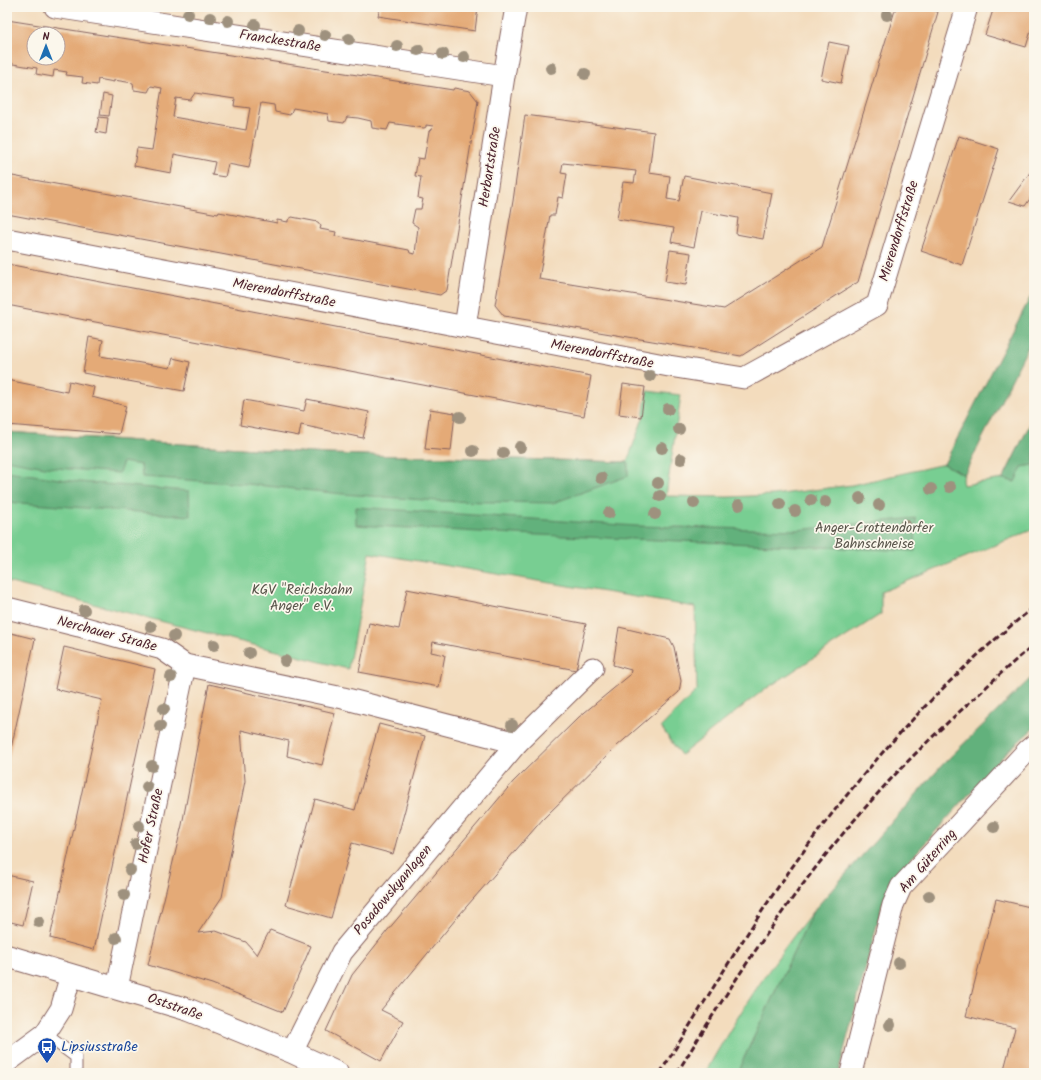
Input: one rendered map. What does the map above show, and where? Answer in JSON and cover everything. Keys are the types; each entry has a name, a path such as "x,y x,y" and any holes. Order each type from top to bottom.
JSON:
{"street":[{"name":"Franckestraße","path":"56,7 504,76"},
{"name":"Herbartstraße","path":"465,327 516,7"},
{"name":"Mierendorffstraße","path":"7,239 281,293 669,366 744,378 878,305 967,7"},
{"name":"Nerchauer Straße","path":"7,608 80,626 162,649 185,665 333,696 517,743"},
{"name":"Hofer Straße","path":"117,988 185,665"},
{"name":"Posadowskyanlagen","path":"292,1052 342,952 517,743 593,668"},
{"name":"Am Güterring","path":"851,1073 893,905 901,887 1034,745"},
{"name":"Oststraße","path":"7,956 189,1010 292,1052 337,1073"},
{"path":"7,1062 45,1034 61,1009 71,974"}],"lane":[{"path":"45,1034 76,1057 76,1073"}],"green space":[{"path":"1034,290 1034,335 964,475 944,464"},
{"path":"647,391 681,395 666,496 728,497 773,495 852,485 944,464 964,475 962,480 963,485 1003,479 1034,416 1034,529 881,592 881,614 761,692 681,755 661,727 697,690 695,607 370,553 348,669 7,582 7,432 327,454 627,462 643,418"},
{"path":"1034,416 1034,465 1022,467 1015,482 1003,479"},
{"path":"7,432 327,454 628,462 628,476 553,503 438,501 343,494 247,484 142,477 141,465 123,462 119,473 45,467 7,460"},
{"path":"7,471 79,482 189,491 190,516 7,502"},
{"name":"Anger-Crottendorfer Bahnschneise","path":"356,507 636,526 797,530 916,518 915,551 516,534 356,525"},
{"path":"1034,675 1034,728 1007,752 900,871 883,902 838,1073 737,1073 813,911 944,763"},
{"path":"813,911 737,1073 705,1073 729,1031 756,990"}],"building":[{"path":"380,7 478,7 475,31 378,16"},
{"path":"896,7 923,7 938,12 858,282 741,356 504,316 495,305 513,201 525,115 654,132 649,173 670,176 667,199 679,201 684,176 772,193 763,239 736,234 738,218 701,211 694,247 671,242 674,228 617,219 623,182 634,183 636,171 563,163 561,173 567,174 563,198 558,197 555,215 550,215 539,279 724,309 822,247"},
{"path":"994,7 1034,7 1034,24 1026,47 985,35"},
{"path":"7,20 45,26 26,26 26,66 66,66 66,29 453,90 454,88 470,91 478,101 447,290 440,295 7,214 7,175 218,214 219,212 277,223 277,220 288,222 288,220 292,217 318,222 321,226 320,229 336,232 335,236 409,250 410,253 415,254 418,227 412,223 415,209 421,209 423,199 418,198 421,177 415,176 418,158 424,159 429,131 433,126 426,125 424,128 390,123 387,130 372,128 371,121 358,118 347,117 344,123 329,121 328,114 293,108 290,115 275,112 274,105 261,103 249,168 228,164 225,177 212,175 215,162 174,154 171,173 134,166 137,148 152,150 162,88 151,86 148,92 134,90 133,83 98,79 97,85 82,83 83,77 66,75 67,72 54,70 53,77 36,74 37,68 7,63","holes":["195,93 235,99 234,106 250,108 246,130 173,117 176,98 190,100"]},
{"path":"829,42 849,46 841,83 821,79"},
{"path":"103,94 112,96 109,116 100,115"},
{"path":"99,117 108,118 106,134 96,132"},
{"path":"959,136 999,149 962,265 921,251"},
{"path":"1034,167 1034,193 1025,206 1009,201"},
{"path":"670,250 691,253 686,285 665,282"},
{"path":"7,264 591,376 584,416 7,305"},
{"path":"89,337 103,340 100,356 170,368 173,358 190,362 184,391 83,373"},
{"path":"7,380 67,392 69,381 94,387 92,397 126,406 119,434 7,425"},
{"path":"623,384 645,387 641,417 619,414"},
{"path":"307,399 369,412 363,438 301,425 299,436 240,425 244,400 304,411"},
{"path":"430,409 455,413 451,451 425,449"},
{"path":"407,589 586,624 576,670 433,642 431,652 445,655 439,687 359,672 369,623 399,629"},
{"path":"619,627 670,639 674,647 681,681 679,692 617,746 543,819 460,914 381,1010 403,1021 381,1061 326,1031 352,975 387,931 513,782 579,717 630,675 631,670 613,665"},
{"path":"7,632 35,639 8,762 7,762"},
{"path":"64,647 155,669 94,950 50,938 102,700 55,689"},
{"path":"209,684 335,713 322,765 287,756 289,741 241,730 245,781 222,897 198,933 216,931 246,942 257,955 270,930 311,946 283,1012 212,984 148,965 182,825"},
{"path":"379,724 425,736 393,854 352,843 331,918 286,905 315,799 355,810"},
{"path":"7,875 33,881 23,925 7,921"},
{"path":"996,899 1034,908 1034,1073 1003,1073 1015,1028 966,1016"}],"railway":[{"path":"660,1073 765,906 828,819 882,753 910,722 970,662 1034,607"},
{"path":"677,1073 742,970 788,904 838,840 901,768 927,742 1008,667 1034,646"}],"place":[{"name":"Lipsiusstraße","path":"47,1064"}],"park label":[{"name":"KGV \"Reichsbahn Anger\" e.V.","path":"302,598"}]}
